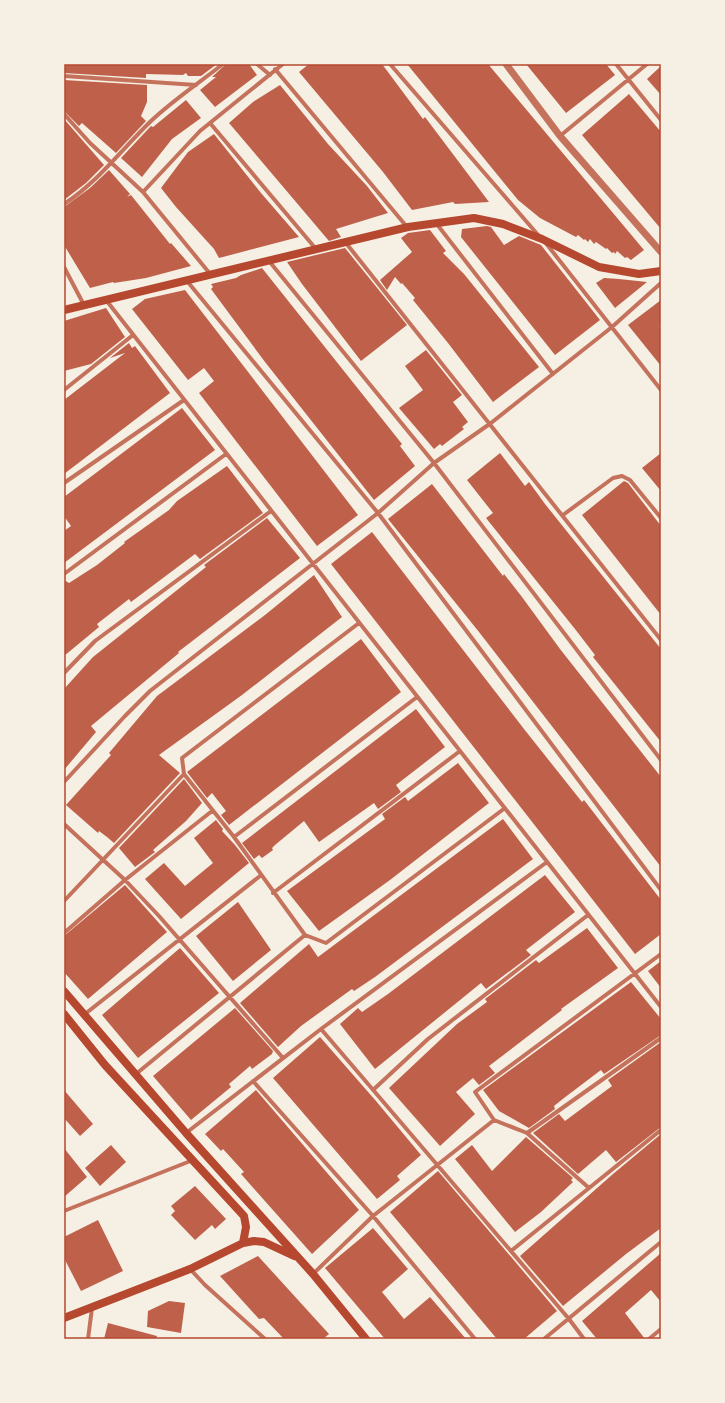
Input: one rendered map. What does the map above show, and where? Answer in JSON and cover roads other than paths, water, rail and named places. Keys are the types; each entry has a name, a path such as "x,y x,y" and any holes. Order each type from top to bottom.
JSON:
{"main road":[{"path":"64,310 408,227 474,218 503,224 542,239 599,268 639,274 661,271"},
{"path":"64,991 186,1133 313,1274 366,1339"},
{"path":"64,1014 105,1065 244,1216 246,1227 243,1243"},
{"path":"64,1318 190,1269 243,1243 254,1241 264,1242 299,1258"}],"street":[{"path":"64,204 112,164 151,121 224,64"},
{"path":"257,64 270,75"},
{"path":"143,192 200,131 282,64"},
{"path":"390,64 542,239 661,390"},
{"path":"506,64 560,136 661,252"},
{"path":"616,64 661,120"},
{"path":"560,136 647,64"},
{"path":"275,69 408,227"},
{"path":"64,76 196,85"},
{"path":"64,114 90,143 143,192 212,275"},
{"path":"210,123 316,250"},
{"path":"436,223 553,374"},
{"path":"346,242 491,423 661,640"},
{"path":"269,261 434,463 661,760"},
{"path":"64,267 84,305"},
{"path":"187,281 378,513 661,890"},
{"path":"64,782 150,691 314,565 378,513 434,463 491,423 553,374 612,327 661,283"},
{"path":"106,300 661,1007"},
{"path":"64,390 133,335"},
{"path":"64,483 184,400"},
{"path":"64,574 226,454"},
{"path":"563,515 614,478 622,476 630,480 661,518"},
{"path":"64,673 95,641 271,511"},
{"path":"359,623 182,758 184,774 234,837 260,876 305,935 326,943 505,808"},
{"path":"234,837 417,697"},
{"path":"273,893 460,751"},
{"path":"64,901 184,774"},
{"path":"64,933 125,880 212,810"},
{"path":"64,824 104,859 125,880 180,940 283,1058"},
{"path":"186,1133 321,1029 547,862"},
{"path":"85,1014 260,876"},
{"path":"373,1090 428,1039 588,915"},
{"path":"136,1074 305,935"},
{"path":"589,1188 526,1133 494,1120 475,1092 661,954"},
{"path":"321,1029 569,1318 584,1339"},
{"path":"526,1133 661,1038"},
{"path":"253,1081 373,1216 475,1339"},
{"path":"313,1274 373,1216 494,1120"},
{"path":"511,1251 661,1130"},
{"path":"64,1212 193,1160"},
{"path":"544,1339 661,1242"},
{"path":"190,1269 205,1285 265,1339"},
{"path":"88,1339 92,1308"},
{"path":"649,1339 661,1329"}]}
